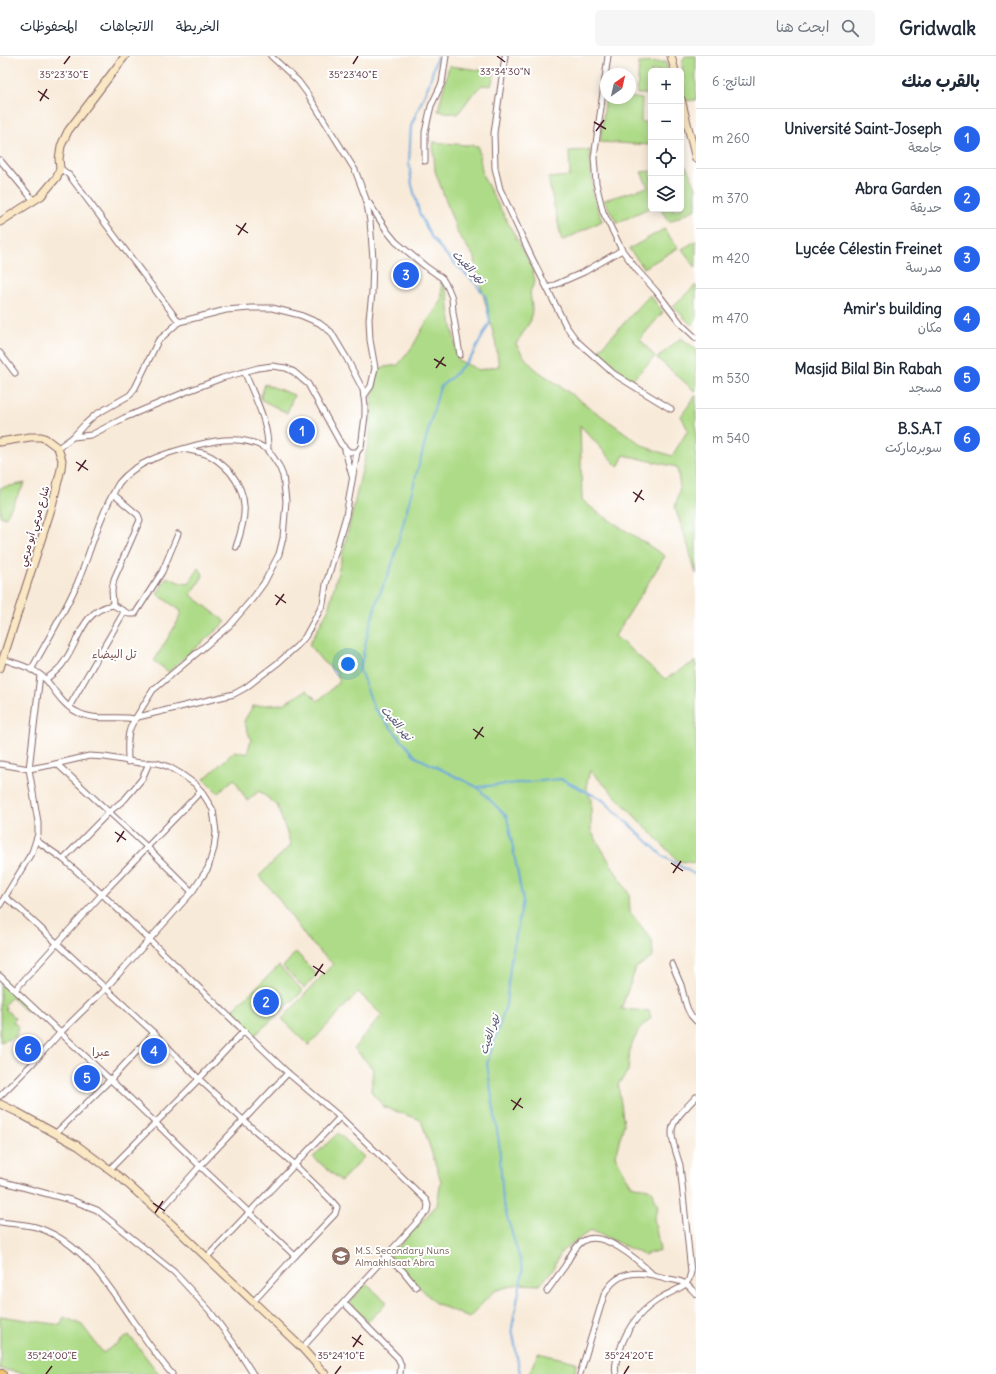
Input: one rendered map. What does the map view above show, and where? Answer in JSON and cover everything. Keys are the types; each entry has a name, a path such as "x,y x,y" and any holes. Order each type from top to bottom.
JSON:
{"main road":[{"path":"0,222 34,201 48,188 56,177 60,168 59,159 61,146 68,131 125,56"},
{"path":"671,56 674,68"},
{"path":"682,104 696,159"},
{"path":"0,442 30,437 41,437 58,448"},
{"name":"شارع مرعي أبو مرعي","path":"0,668 52,506 60,476 62,460 58,448"},
{"path":"0,1104 56,1133 78,1146 110,1169 207,1257 302,1348 325,1374"}],"street":[{"path":"271,56 298,81 307,93 352,165 366,199 387,231 396,242 442,278 452,298 460,355"},
{"path":"425,161 425,132 431,106 442,83 446,56"},
{"path":"505,56 494,134 495,168 500,189 530,254 566,326 577,341 614,374 671,409"},
{"path":"608,56 594,158 596,184 604,212 622,250 643,279 656,291 682,324 696,338"},
{"path":"0,160 34,201"},
{"path":"60,168 69,175 180,322"},
{"path":"364,396 371,386 375,368 370,340 369,319 372,293 373,258 370,221 366,199"},
{"path":"548,288 584,272 622,250"},
{"path":"3,659 40,675 46,679 59,697 69,707 76,712 96,718 125,717 135,719 144,715 210,701 234,694 245,688 279,662 301,642 323,604 326,584 346,516 357,452 361,447 366,405 361,383 331,332 319,323 310,318 272,308 226,310 180,322 158,341 138,383 130,395 96,415 73,437 58,448"},
{"path":"0,353 16,373"},
{"path":"73,437 91,435 105,427 183,393 222,378 258,368 272,366 286,368 303,379 312,389 345,450 353,479"},
{"path":"244,372 263,418 267,436 267,449"},
{"path":"31,670 77,584 108,503 119,483 132,471 149,461 184,448 208,442 230,439 246,440 267,449 279,466 286,501 286,518 279,554 264,583 229,626 153,690 130,727 128,736 128,762"},
{"path":"184,448 209,455 225,467 236,480 242,492 245,506 243,526 236,547"},
{"path":"345,450 349,452 357,452"},
{"path":"113,494 138,515 140,520 114,579 112,590 113,605"},
{"path":"113,605 124,612 135,614 162,572 178,534"},
{"path":"46,679 59,669 65,662 84,625 91,616 99,610 113,605"},
{"path":"69,707 124,612"},
{"path":"0,905 37,841 38,822 29,769 40,675"},
{"path":"0,764 3,763 29,769 89,756 105,757 128,762 157,763 170,767 195,784 201,791 213,810 216,832 214,848 208,868 192,892 105,989 60,1033 0,1096"},
{"path":"63,859 109,812 125,798 142,779 149,763"},
{"path":"57,764 147,847 192,892"},
{"path":"15,990 102,894 201,791"},
{"path":"37,841 63,859 102,894 288,1073 340,1117 422,1196 428,1205 427,1211 302,1348"},
{"path":"5,898 154,1033 199,1079 244,1121 294,1164 332,1200 337,1207 335,1214 253,1302"},
{"path":"672,964 681,986 686,1007 696,1020"},
{"path":"0,976 295,1256"},
{"path":"110,1169 244,1031"},
{"path":"56,1133 110,1080 154,1033"},
{"path":"159,1212 200,1166 288,1073"},
{"path":"616,1374 615,1370 617,1358 621,1346 628,1330 638,1316 648,1306 686,1284 690,1279 691,1272 680,1165 674,1148 671,1131 678,1116 696,1097"},
{"path":"207,1257 340,1117"},
{"path":"0,1181 74,1201 97,1210 174,1272 209,1310 234,1344 253,1374"},
{"path":"0,1222 39,1228 62,1240 78,1252 94,1267 113,1291 157,1356 172,1374"},
{"path":"547,1291 577,1246 588,1239 593,1238 616,1245 625,1250 653,1274"},
{"path":"386,1256 403,1271 416,1287"},
{"path":"580,1374 608,1286 620,1276 645,1272 686,1284 696,1294"},
{"path":"344,1303 398,1358 401,1368 400,1374"}],"green space":[{"path":"685,56 696,56 696,100 685,101 684,68 682,68 682,63"},
{"path":"666,62 667,68 648,68 648,94 637,94 639,63"},
{"path":"449,66 495,72 491,86 482,85 471,96 458,114 438,111"},
{"path":"636,98 642,99 641,122 648,122 648,145 600,142 605,104 636,104"},
{"path":"433,142 478,146 483,177 532,267 535,281 530,292 532,308 531,320 516,344 526,360 534,368 645,447 672,456 688,430 681,416 696,395 696,574 675,508 680,487 677,467 624,455 618,467 580,425 582,500 597,512 665,556 615,636 665,679 696,661 696,863 678,861 590,770 586,787 591,800 591,831 629,894 630,912 652,940 653,957 636,968 621,1009 649,1011 651,1018 640,1028 630,1048 628,1071 618,1085 624,1124 615,1156 631,1185 652,1190 658,1207 654,1219 660,1250 644,1255 591,1230 562,1251 552,1270 540,1285 518,1284 494,1291 469,1318 435,1303 390,1256 437,1205 441,1181 421,1120 384,1107 371,1091 373,1069 354,1048 382,1015 358,992 309,1045 282,1019 333,964 308,940 275,894 259,876 291,845 277,805 259,791 247,801 234,779 218,793 204,779 235,751 247,754 251,740 244,721 253,706 283,704 307,690 318,701 340,681 336,672 323,662 309,645 328,610 341,561 370,436 372,398 378,368 398,365 413,346 424,326 442,300 441,280 448,295 458,360 479,370 499,366 495,340 475,258 458,234 435,171"},
{"path":"590,150 593,195 602,221 562,241 548,178 570,176 569,151"},
{"path":"684,166 686,166 696,187 696,209 669,222 663,212 684,212"},
{"path":"648,171 648,187 641,172"},
{"path":"648,187 648,208 617,223 604,200"},
{"path":"664,229 678,248 644,268 629,249"},
{"path":"696,241 696,268 682,249"},
{"path":"696,285 696,320 691,325 673,306"},
{"path":"650,295 663,312 640,339 655,357 631,381 599,350"},
{"path":"681,338 696,349 696,392 657,358"},
{"path":"265,384 294,395 287,413 260,399"},
{"path":"25,483 5,518 0,516 0,488"},
{"path":"198,568 202,572 203,576 191,595 226,622 169,672 154,661 178,621 181,611 157,594 167,577 181,583 189,584"},
{"path":"296,952 317,975 304,988 283,967"},
{"path":"279,966 303,991 253,1037 229,1013"},
{"path":"0,982 29,1007 26,1011 11,998 4,1005 6,1008 5,1009 15,1018 13,1022 19,1027 15,1037 0,1042"},
{"path":"338,1133 364,1157 341,1181 313,1157"},
{"path":"366,1284 387,1302 368,1322 350,1302"},
{"path":"0,1316 61,1325 64,1317 82,1325 103,1353 129,1335 159,1374 28,1374 0,1369"},
{"path":"538,1353 576,1362 575,1374 530,1374"}],"waterway":[{"name":"نهر الغيث","path":"437,56 429,84 411,126 409,163 412,185 420,215 432,238 449,258 475,283 486,297 490,322 472,356 440,387 392,565 378,598 368,631 360,670 374,708 416,757 477,787 507,817 523,901 511,959 506,1005 487,1064 499,1143 503,1203 523,1270 512,1328 520,1374"},
{"path":"477,787 561,779 603,800 664,857 696,875"}],"place":[{"name":"Lycée Célestin Freinet","path":"406,275"},
{"name":"Université Saint-Joseph","path":"302,431"},
{"name":"Abra Garden","path":"266,1002"},
{"name":"B.S.A.T","path":"28,1049"},
{"name":"Amir's building","path":"154,1051"},
{"name":"Masjid Bilal Bin Rabah","path":"87,1078"},
{"name":"M.S. Secondary Nuns Almakhlsaat Abra","path":"341,1256"}],"district":[{"name":"تل البيضاء","path":"114,654"},
{"name":"عبرا","path":"101,1051"}]}
